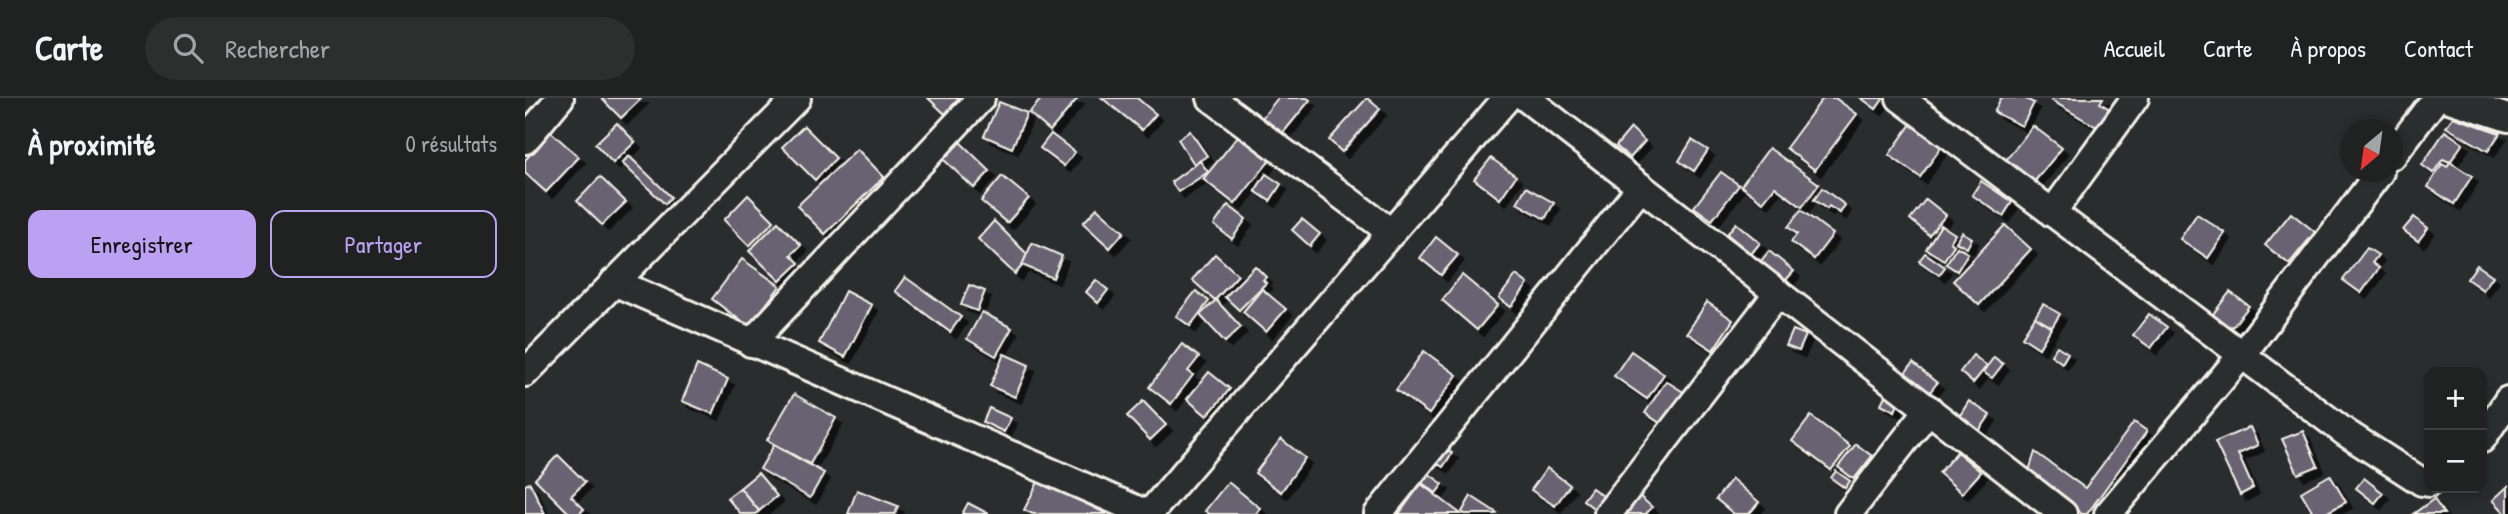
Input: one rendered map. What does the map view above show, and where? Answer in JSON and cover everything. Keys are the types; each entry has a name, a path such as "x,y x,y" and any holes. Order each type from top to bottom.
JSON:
{"street":[{"path":"525,140 560,98"},
{"path":"525,373 797,98"},
{"path":"751,343 981,98"},
{"path":"1211,98 1392,233"},
{"path":"614,282 1148,514 1507,98"},
{"path":"1526,98 2063,514"},
{"path":"1900,98 2346,433 2424,482"},
{"path":"2052,213 2135,98"},
{"path":"2403,141 2436,98"},
{"path":"2446,98 2508,118"},
{"path":"2108,514 2241,356 2372,182"},
{"path":"1378,514 1641,187"},
{"path":"1608,514 1778,293"},
{"path":"2487,432 2508,400"},
{"path":"1848,514 1929,410"}],"building":[{"path":"601,98 642,98 621,118"},
{"path":"928,98 959,98 945,114"},
{"path":"1042,98 1078,98 1050,131 1029,113"},
{"path":"1102,98 1137,98 1156,114 1142,130"},
{"path":"1278,98 1310,100 1282,134 1262,118"},
{"path":"1367,98 1380,109 1342,152 1329,140"},
{"path":"1823,98 1835,98 1857,114 1815,170 1786,148"},
{"path":"1861,98 1882,98 1883,99 1876,109"},
{"path":"2001,98 2024,98 2034,103 2022,126 1994,112"},
{"path":"2103,98 2100,103 2111,110 2100,129 2051,100"},
{"path":"999,102 1027,113 1012,148 984,136"},
{"path":"2453,117 2500,133 2488,151 2446,127"},
{"path":"617,123 635,142 613,163 595,144"},
{"path":"1911,124 1942,146 1920,177 1889,155"},
{"path":"804,126 836,158 815,180 782,147"},
{"path":"2033,126 2062,148 2034,182 2006,160"},
{"path":"1631,128 1645,141 1630,158 1616,146"},
{"path":"1190,131 1207,156 1194,164 1178,139"},
{"path":"2445,131 2463,143 2450,162 2443,159 2433,173 2422,165"},
{"path":"551,132 579,157 546,192 525,173 525,160"},
{"path":"1051,134 1075,152 1064,166 1040,148"},
{"path":"1239,135 1270,160 1235,204 1203,179"},
{"path":"1692,140 1708,150 1694,171 1679,161"},
{"path":"960,142 990,171 974,188 943,159"},
{"path":"1769,148 1819,184 1802,207 1775,187 1763,202 1741,186"},
{"path":"857,149 884,177 825,234 797,206"},
{"path":"629,156 671,197 665,204 622,163"},
{"path":"1491,158 1516,176 1500,199 1474,179"},
{"path":"1200,161 1208,172 1178,192 1171,182"},
{"path":"2450,162 2472,176 2454,204 2428,187 2442,164 2447,167"},
{"path":"1721,172 1739,185 1712,220 1694,207"},
{"path":"1266,174 1281,184 1270,201 1255,191"},
{"path":"1002,176 1029,198 1007,223 981,201"},
{"path":"600,177 626,202 602,225 577,201"},
{"path":"1981,181 2012,202 2003,216 1972,195"},
{"path":"1526,187 1554,203 1545,219 1517,203"},
{"path":"1822,188 1845,205 1840,213 1829,206 1827,209 1814,200"},
{"path":"748,195 774,221 749,246 724,220"},
{"path":"1926,199 1946,215 1929,235 1910,219"},
{"path":"1228,205 1246,219 1232,239 1214,225"},
{"path":"1097,208 1124,232 1110,248 1083,223"},
{"path":"1801,210 1833,234 1814,259 1791,242 1797,234 1788,227"},
{"path":"2291,213 2315,232 2289,264 2265,245"},
{"path":"2197,214 2225,233 2208,258 2180,239"},
{"path":"2414,217 2428,228 2418,241 2403,230"},
{"path":"1302,219 1320,234 1310,246 1292,230"},
{"path":"994,221 1027,254 1015,274 978,239"},
{"path":"778,222 801,245 791,255 799,263 780,281 749,251"},
{"path":"1736,223 1760,243 1751,254 1727,234"},
{"path":"1941,225 1955,234 1950,242 1954,245 1944,260 1926,249"},
{"path":"2005,225 2031,249 1979,305 1953,281"},
{"path":"1962,232 1972,238 1967,248 1956,242"},
{"path":"1436,237 1458,255 1441,275 1420,258"},
{"path":"1032,243 1062,256 1053,278 1022,265"},
{"path":"1957,247 1968,253 1957,271 1946,264"},
{"path":"2367,248 2378,255 2372,263 2379,268 2361,293 2343,280"},
{"path":"1769,251 1794,271 1785,281 1761,261"},
{"path":"1925,253 1945,267 1939,275 1919,261"},
{"path":"1215,254 1238,275 1215,300 1192,280"},
{"path":"742,259 780,286 749,327 712,299"},
{"path":"2477,265 2493,276 2483,290 2467,279"},
{"path":"1255,266 1266,277 1263,280 1266,283 1239,310 1225,297"},
{"path":"1462,275 1498,305 1477,330 1442,300"},
{"path":"1516,275 1528,284 1511,307 1499,298"},
{"path":"905,277 961,317 950,332 895,291"},
{"path":"1096,280 1108,290 1098,303 1086,292"},
{"path":"969,285 985,291 977,311 961,305"},
{"path":"1262,289 1286,309 1266,332 1243,312"},
{"path":"845,291 872,305 845,357 819,343"},
{"path":"1196,291 1209,301 1190,326 1176,316"},
{"path":"2230,292 2249,306 2233,326 2222,328 2210,318"},
{"path":"1216,300 1241,327 1225,342 1200,315"},
{"path":"1707,302 1733,320 1713,350 1687,333"},
{"path":"2043,304 2060,314 2052,327 2035,317"},
{"path":"982,312 1012,328 996,356 967,339"},
{"path":"2149,314 2167,327 2151,348 2133,335"},
{"path":"2035,317 2051,328 2039,348 2022,337"},
{"path":"1793,330 1806,335 1799,351 1786,346"},
{"path":"1182,344 1199,357 1188,371 1193,375 1171,404 1149,387"},
{"path":"2057,346 2068,353 2062,363 2051,355"},
{"path":"1424,351 1457,375 1429,414 1396,390"},
{"path":"1631,351 1664,374 1647,399 1614,376"},
{"path":"1004,354 1029,365 1015,397 990,386"},
{"path":"1973,355 1987,366 1973,383 1960,372"},
{"path":"1994,357 2003,364 1992,378 1983,372"},
{"path":"1913,363 1937,383 1929,393 1905,373"},
{"path":"697,365 728,379 713,414 682,401"},
{"path":"1209,372 1230,389 1207,416 1187,399"},
{"path":"1666,381 1685,393 1663,425 1645,413"},
{"path":"1889,387 1902,394 1895,411 1881,404"},
{"path":"794,394 836,418 810,464 767,440"},
{"path":"1143,401 1166,425 1150,440 1127,416"},
{"path":"1969,401 1990,415 1979,431 1959,417"},
{"path":"989,408 1011,418 1004,432 983,422"},
{"path":"1811,416 1850,446 1831,470 1792,441"},
{"path":"2134,422 2147,431 2087,514 2082,514 2028,474 2035,452 2085,488"},
{"path":"2250,427 2258,445 2238,454 2253,488 2240,495 2215,442"},
{"path":"2303,431 2318,466 2298,474 2282,439"},
{"path":"1281,439 1305,458 1281,492 1255,473"},
{"path":"1856,444 1872,456 1854,479 1838,467"},
{"path":"774,445 824,473 810,498 760,469"},
{"path":"1439,445 1452,453 1443,467 1430,459"},
{"path":"1957,452 1981,472 1962,493 1939,473"},
{"path":"558,455 585,482 571,496 584,509 579,514 570,514 535,479"},
{"path":"1547,468 1570,485 1555,506 1531,490"},
{"path":"1425,471 1443,484 1436,493 1418,480"},
{"path":"1836,471 1850,481 1845,488 1831,478"},
{"path":"758,473 777,496 759,511 740,488"},
{"path":"2330,475 2346,502 2324,514 2314,514 2301,492"},
{"path":"2364,478 2383,493 2375,503 2356,488"},
{"path":"1732,479 1759,502 1749,514 1734,514 1716,499"},
{"path":"1039,480 1107,514 1033,514 1024,510"},
{"path":"1228,482 1260,508 1256,514 1210,514 1205,511"},
{"path":"530,483 545,514 525,514 525,485"},
{"path":"1421,484 1461,514 1399,514"},
{"path":"2508,486 2508,514 2506,514 2493,500"},
{"path":"740,488 759,511 756,514 741,514 727,498"},
{"path":"1592,488 1610,501 1601,514 1583,500"},
{"path":"857,490 898,506 895,514 848,514"},
{"path":"1637,494 1652,507 1646,514 1625,514 1623,512"},
{"path":"1471,496 1497,513 1465,514 1462,512"},
{"path":"2434,499 2444,514 2413,514"},
{"path":"968,503 989,514 962,514"}]}
